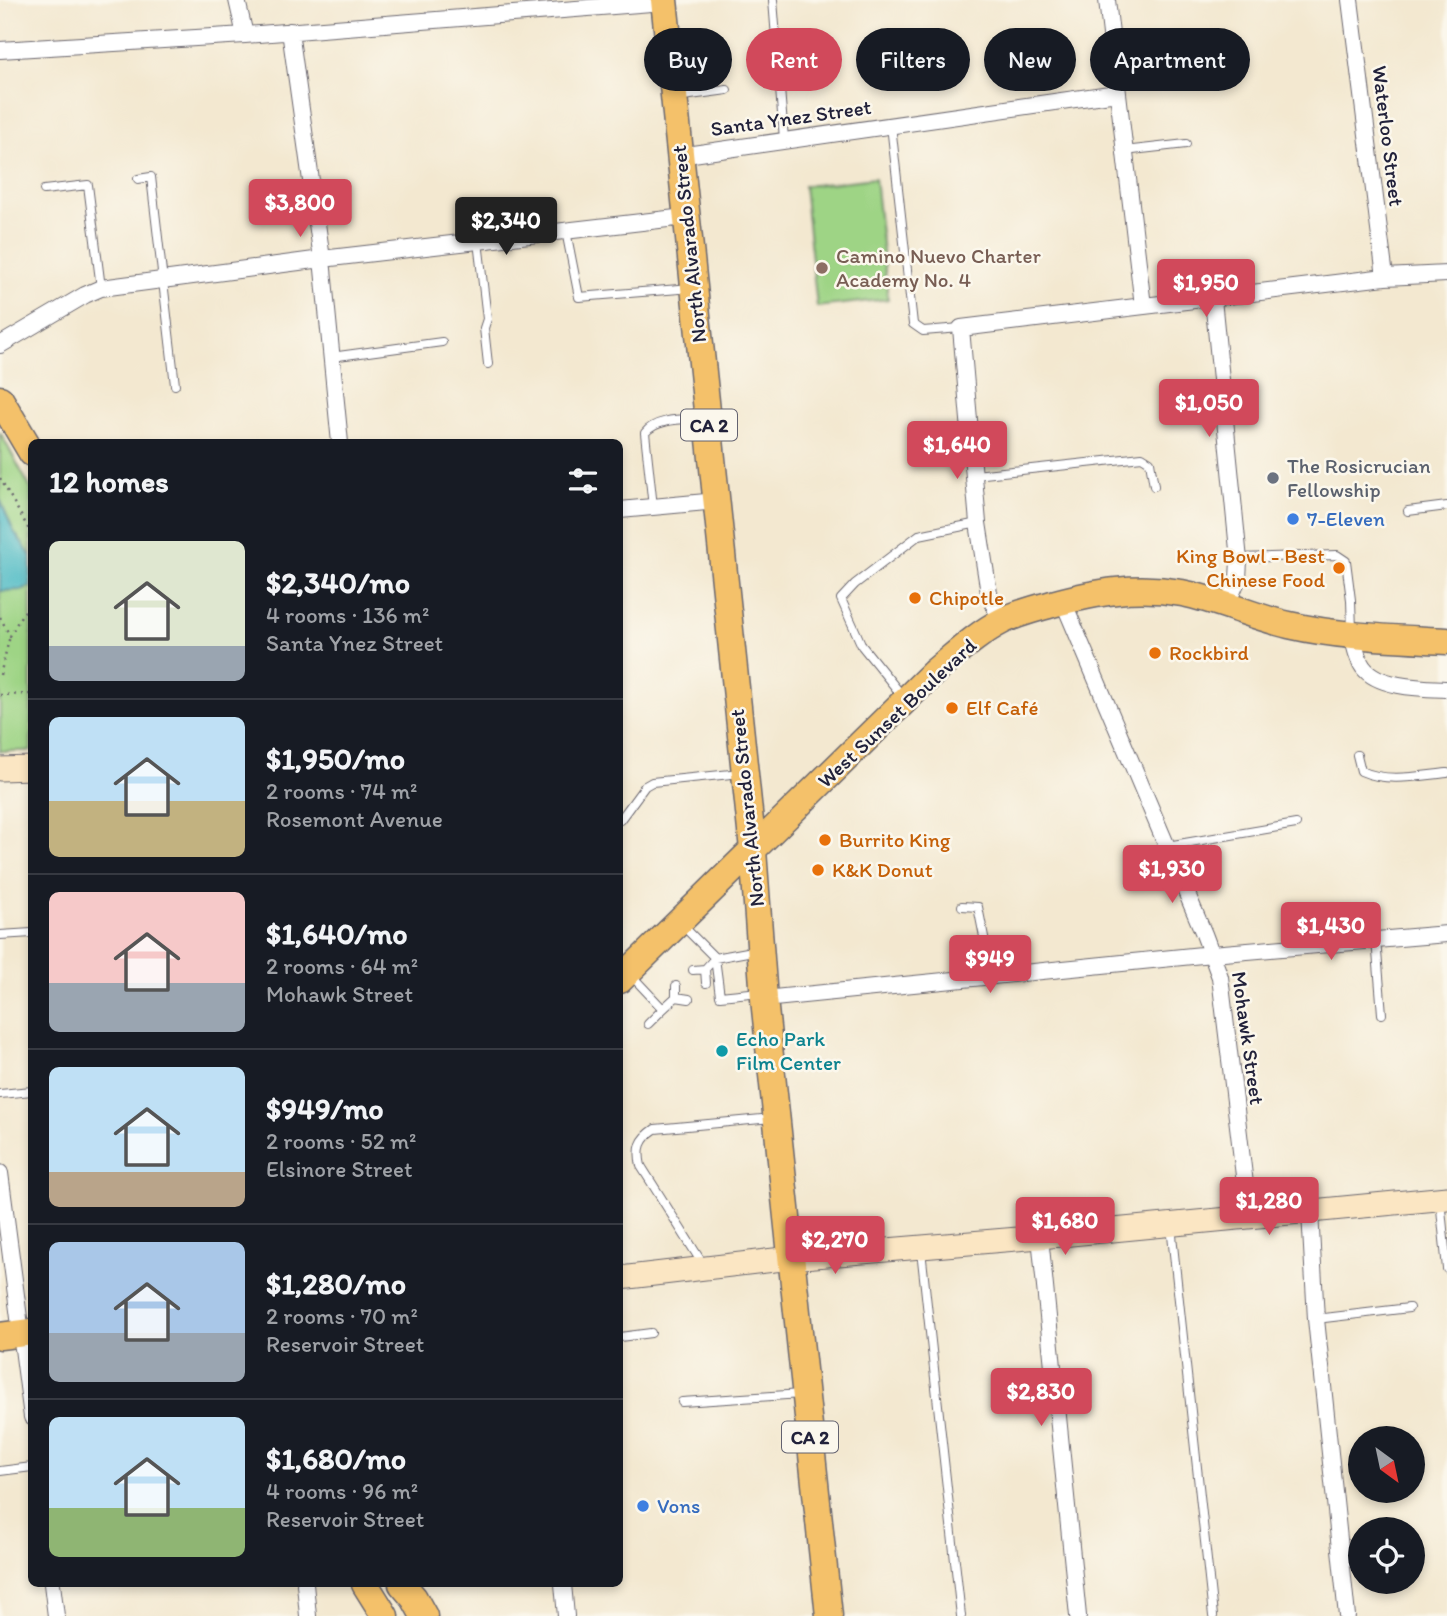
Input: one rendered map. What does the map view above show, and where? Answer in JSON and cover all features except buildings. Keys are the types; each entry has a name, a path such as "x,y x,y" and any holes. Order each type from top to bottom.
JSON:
{"main road":[{"name":"North Alvarado Street","path":"664,1 753,850 763,995 828,1616"},
{"path":"0,399 28,446"},
{"name":"West Sunset Boulevard","path":"624,976 934,672 976,638 1001,621 1021,612 1106,590 1149,589 1182,593 1227,604 1287,625 1352,636 1447,641"},
{"path":"367,1587 384,1616"},
{"path":"405,1587 425,1616"},
{"path":"421,1587 439,1616"}],"street":[{"path":"237,0 244,35"},
{"path":"1107,0 1143,306"},
{"name":"Waterloo Street","path":"1350,0 1385,277"},
{"path":"0,50 244,35 664,1"},
{"path":"290,31 321,259 340,439"},
{"name":"Santa Ynez Street","path":"679,156 1117,93"},
{"path":"0,345 101,288 321,259 685,217"},
{"path":"1001,621 989,593 978,523 961,328 1385,277 1447,274"},
{"path":"1213,299 1239,558 1238,579 1227,604"},
{"path":"623,510 717,501"},
{"name":"Mohawk Street","path":"1063,601 1220,977 1250,1217"},
{"path":"1352,636 1361,663 1371,675 1413,687 1447,689"},
{"path":"0,769 28,768"},
{"path":"763,995 992,977 1212,954 1447,934"},
{"path":"0,1172 18,1334 28,1393"},
{"path":"623,1278 791,1258 1444,1198"},
{"path":"1310,1212 1316,1319 1347,1616"},
{"path":"1040,1237 1078,1616"},
{"path":"52,1587 56,1616"},
{"path":"304,1587 308,1616"},
{"path":"563,1587 566,1616"}],"lane":[{"path":"773,0 784,139"},
{"path":"673,97 719,91"},
{"path":"891,125 913,324 923,331 961,328"},
{"path":"1124,151 1186,144"},
{"path":"138,179 151,177 175,385"},
{"path":"44,190 88,185 101,288"},
{"path":"566,231 579,297 695,287"},
{"path":"478,241 487,319 484,328 488,363"},
{"path":"331,357 442,342"},
{"path":"653,507 645,433 657,423 708,418"},
{"path":"975,475 1142,457 1150,461 1154,486"},
{"path":"1408,511 1447,506"},
{"path":"906,701 862,646 841,599 855,584 919,535 978,523"},
{"path":"1239,558 1337,555 1346,561 1352,636"},
{"path":"1357,755 1361,771 1368,774 1395,779 1447,773"},
{"path":"623,816 645,786 652,782 744,772"},
{"path":"1167,846 1296,824"},
{"path":"961,905 978,907 992,977"},
{"path":"679,922 715,958 720,996 763,995"},
{"path":"0,935 28,933"},
{"path":"1376,939 1382,1014"},
{"path":"706,983 699,971 715,958 760,950"},
{"path":"624,976 663,1009"},
{"path":"648,1024 678,992 689,999"},
{"path":"0,1094 28,1091"},
{"path":"705,1268 641,1166 638,1151 641,1140 655,1129 776,1118"},
{"path":"1444,1198 1447,1269"},
{"path":"1171,1223 1213,1616"},
{"path":"921,1247 961,1616"},
{"path":"1316,1319 1409,1308"},
{"path":"623,1337 651,1333"},
{"path":"682,1402 805,1394"},
{"path":"0,1471 28,1468"}],"path":[{"path":"0,478 28,528"},
{"path":"0,675 10,636 28,608"},
{"path":"0,617 10,636"},
{"path":"0,695 28,694"}],"green space":[{"path":"875,178 888,299 817,307 804,186"},
{"path":"0,432 28,483 28,751 0,751"}],"water":[{"path":"0,499 13,530 28,552 28,587 0,591"}],"place":[{"name":"Camino Nuevo Charter Academy No. 4","path":"822,268"},
{"name":"The Rosicrucian Fellowship","path":"1273,478"},
{"name":"7-Eleven","path":"1293,519"},
{"name":"King Bowl - Best Chinese Food","path":"1339,568"},
{"name":"Chipotle","path":"915,598"},
{"name":"Rockbird","path":"1155,653"},
{"name":"Elf Café","path":"952,708"},
{"name":"Burrito King","path":"825,840"},
{"name":"K&K Donut","path":"818,870"},
{"name":"Echo Park Film Center","path":"722,1051"},
{"name":"Vons","path":"643,1506"}]}
